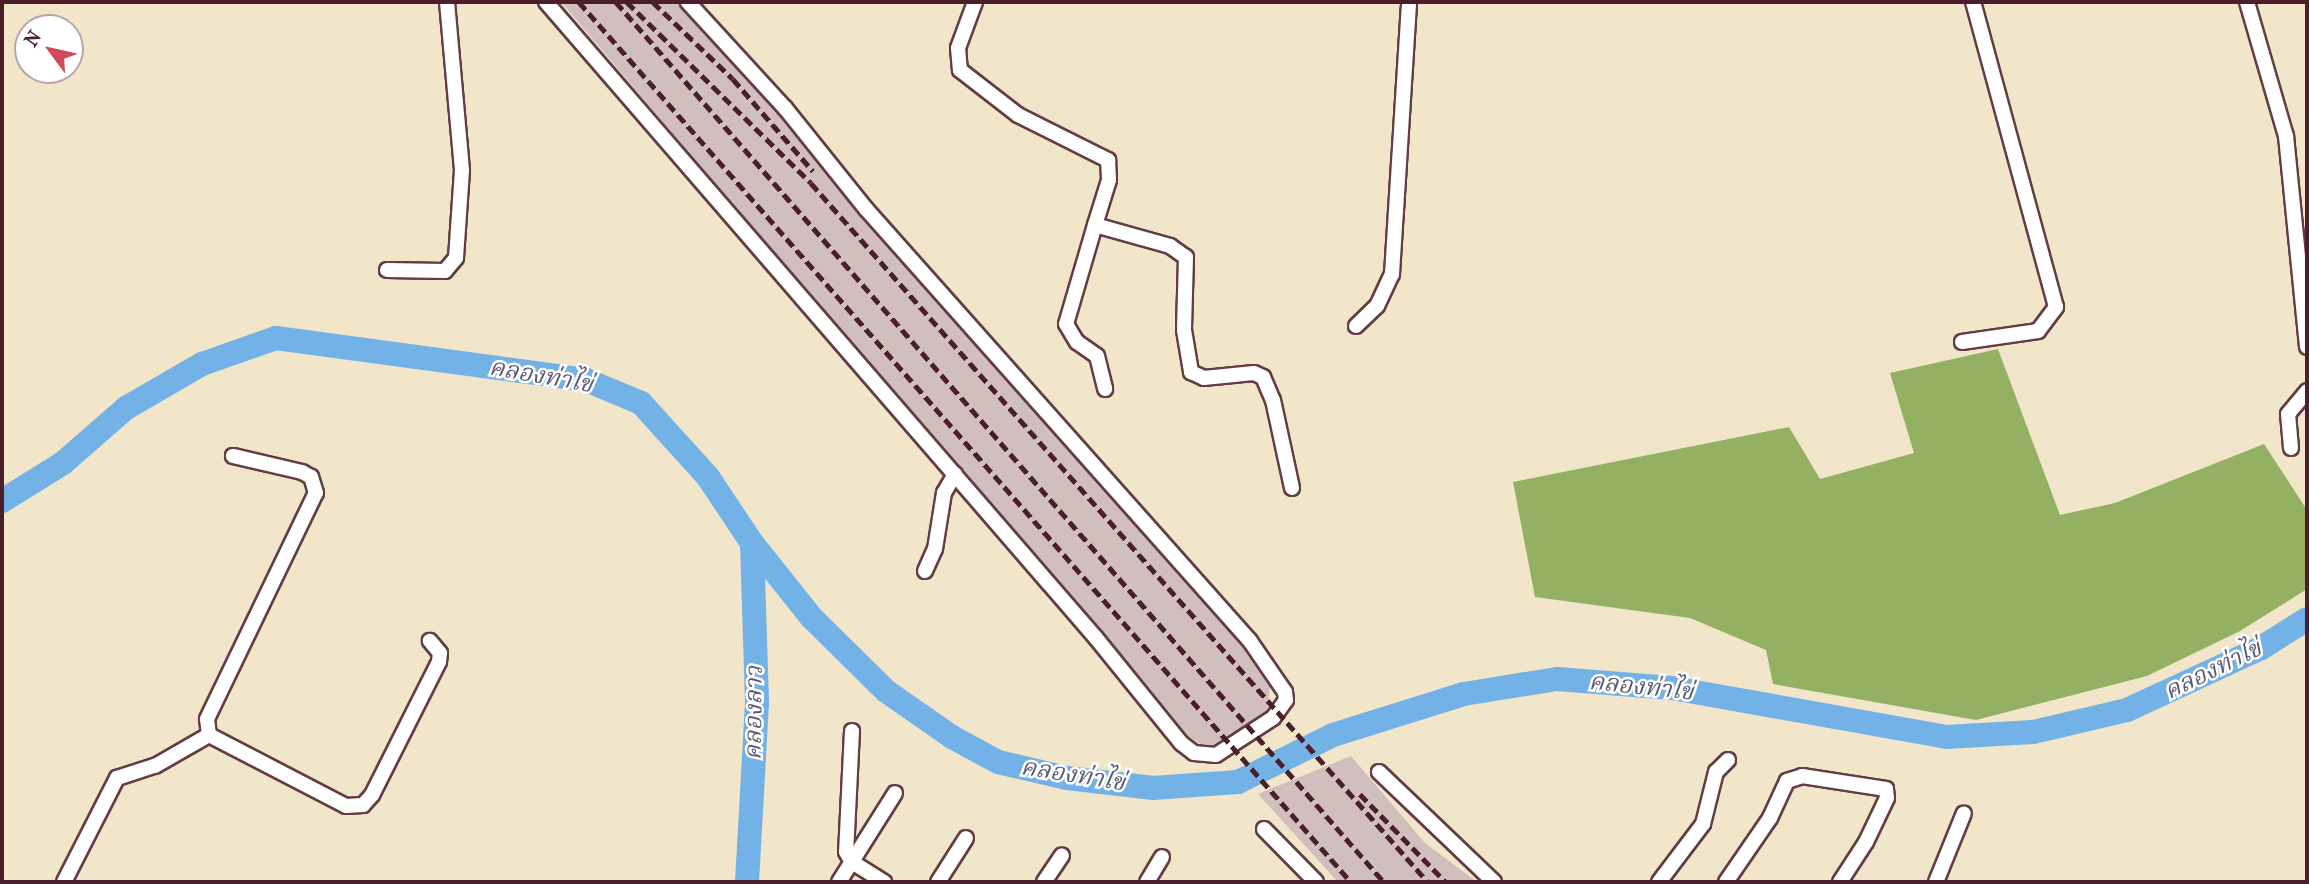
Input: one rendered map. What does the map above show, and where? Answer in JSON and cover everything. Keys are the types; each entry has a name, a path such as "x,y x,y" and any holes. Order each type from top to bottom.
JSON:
{"street":[{"path":"387,270 445,271 456,258 462,170 447,2"},
{"path":"546,2 1194,753 1216,755 1281,709 1285,692 1250,640 866,209 785,108 688,2"},
{"path":"975,2 958,48 960,71 1018,115 1108,160 1109,180 1066,324 1077,342 1097,356 1105,389"},
{"path":"1356,326 1377,306 1392,274 1409,2"},
{"path":"1962,342 2038,331 2056,307 1973,2"},
{"path":"2247,2 2286,136 2307,347"},
{"path":"1095,225 1170,246 1186,257 1185,346 1191,372 1204,378 1254,373 1263,377 1273,400 1292,488"},
{"path":"2291,449 2288,414 2307,391"},
{"path":"209,735 207,719 316,493 311,477 302,472 233,456"},
{"path":"925,571 935,549 944,493 955,474"},
{"path":"209,735 346,807 363,805 372,795 439,662 440,653 430,641"},
{"path":"852,731 844,836 852,862 884,882"},
{"path":"64,882 117,778 155,766 209,735"},
{"path":"1659,882 1703,824 1716,772 1728,760"},
{"path":"1379,772 1494,882"},
{"path":"1726,882 1770,818 1787,781 1802,776 1886,789 1887,798 1866,842 1840,882"},
{"path":"839,882 895,793"},
{"path":"1936,882 1964,813"},
{"path":"1264,829 1316,882"},
{"path":"938,882 966,838"},
{"path":"1044,882 1062,855"},
{"path":"1147,882 1162,858"}],"shaded area":[{"path":"561,2 681,2 1263,666 1271,678 1267,712 1260,721 1217,745 1202,745 1180,731"},
{"path":"1351,756 1425,843 1477,882 1338,882 1258,794"}],"green space":[{"path":"1998,349 2060,515 2115,503 2264,444 2307,510 2307,589 2240,631 2147,676 1976,720 1773,684 1766,650 1690,618 1535,597 1513,482 1789,427 1820,479 1914,453 1890,373"}],"waterway":[{"name":"คลองท่าไข่","path":"2,501 63,463 126,408 202,364 276,338 586,380 641,403 708,477 752,543 811,617 886,691 952,737 998,762 1067,778 1153,788 1238,782 1333,735 1464,694 1557,679 1672,688 1946,737 2033,732 2127,710 2261,648 2307,619"},
{"name":"คลองลาว","path":"747,882 757,702 752,543"}],"railway":[{"path":"579,2 1351,882"},
{"path":"616,2 1384,882"},
{"path":"627,2 811,183 1428,882"},
{"path":"653,2 733,79 813,171"},
{"path":"1360,794 1446,882"}]}
